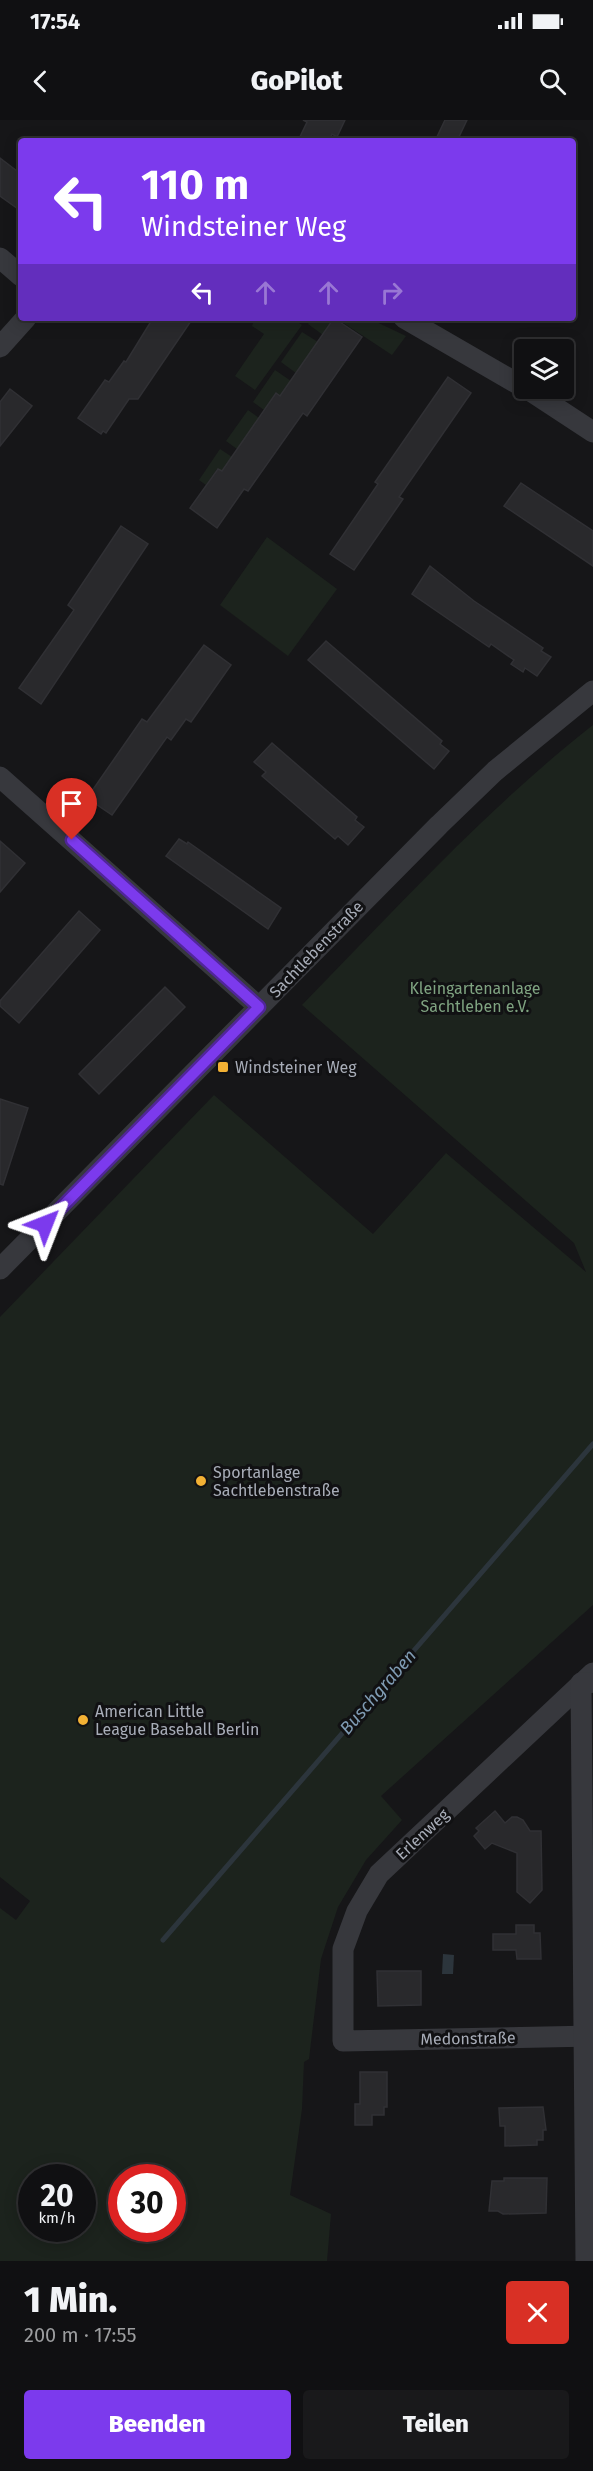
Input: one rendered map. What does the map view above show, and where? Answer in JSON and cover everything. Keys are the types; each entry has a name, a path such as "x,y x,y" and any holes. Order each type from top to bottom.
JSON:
{"street":[{"path":"0,258 18,273"},
{"path":"0,347 23,321"},
{"path":"409,321 514,382"},
{"path":"542,399 593,432"},
{"name":"Sachtlebenstraße","path":"0,1269 315,949 495,771 593,691"},
{"path":"0,777 259,1007"},
{"path":"586,2261 589,2036 589,1680"},
{"name":"Erlenweg","path":"343,2041 343,1949 357,1911 379,1874 589,1680"},
{"name":"Medonstraße","path":"343,2041 589,2036"}],"green space":[{"path":"254,321 296,321 302,325 255,390 235,376 264,334 252,326"},
{"path":"310,321 332,321 323,335 308,324"},
{"path":"341,321 374,321 406,336 392,355"},
{"path":"302,332 318,342 296,373 281,362"},
{"path":"275,370 291,381 280,396 264,410 253,402"},
{"path":"248,410 259,418 237,449 226,441"},
{"path":"220,449 232,457 222,471 217,469 206,485 199,480"},
{"path":"267,537 337,589 288,656 220,605"},
{"name":"Kleingartenanlage Sachtleben e.V.","path":"593,725 593,1605 381,1796 402,1820 366,1860 338,1907 321,1959 309,2059 304,2062 302,2109 290,2195 331,2214 327,2261 0,2261 0,1908 16,1920 30,1901 0,1877 0,1317 214,1095 373,1234 446,1153 586,1272 574,1243 302,1005 443,860 516,790"}],"shaded area":[{"path":"443,1954 454,1955 453,1974 442,1974"}],"building":[{"path":"303,120 345,120 337,137 332,134 330,138 299,138 307,122"},
{"path":"445,120 467,120 458,138 436,138"},
{"path":"0,158 18,172 18,209 0,196"},
{"path":"151,321 191,321 138,399 129,399 106,433 103,431 101,434 78,418 105,380 109,382 124,361 126,362"},
{"path":"332,321 338,321 362,337 307,416 303,413 248,491 244,489 217,528 190,508 218,469 222,471 276,393 280,396"},
{"path":"448,377 471,393 399,497 403,499 354,570 330,554 378,484 375,482"},
{"path":"10,389 32,406 0,446 0,402"},
{"path":"521,483 593,531 593,566 504,506"},
{"path":"121,526 148,544 41,704 19,688 74,610 68,605"},
{"path":"430,566 474,601 543,648 541,651 551,657 537,676 525,668 523,672 511,664 514,660 491,644 489,647 412,594"},
{"path":"326,641 442,741 440,744 449,751 434,769 308,660"},
{"path":"204,645 231,665 191,722 186,719 171,740 167,737 112,815 87,798 142,719 147,722"},
{"path":"272,743 357,817 355,820 364,827 348,845 338,836 335,839 262,776 266,772 254,762"},
{"path":"179,839 187,844 188,842 281,908 268,929 166,856"},
{"path":"0,841 25,863 0,892"},
{"path":"79,911 100,930 19,1023 0,1006 0,1001"},
{"path":"165,987 185,1007 99,1094 79,1074"},
{"path":"0,1099 28,1108 3,1185 0,1184"},
{"path":"495,1811 505,1823 512,1817 517,1817 523,1820 530,1831 541,1831 542,1890 530,1903 517,1892 517,1853 492,1843 485,1849 474,1836 479,1831 476,1828"},
{"path":"516,1925 534,1925 534,1933 540,1933 541,1959 517,1959 516,1950 493,1950 493,1934 516,1934"},
{"path":"377,1971 421,1971 421,2005 378,2006"},
{"path":"360,2072 387,2072 387,2107 384,2107 384,2115 372,2115 372,2125 355,2125 355,2104 360,2104"},
{"path":"543,2107 546,2130 543,2130 543,2140 537,2140 537,2145 505,2146 505,2126 500,2126 499,2108"},
{"path":"504,2178 547,2178 546,2213 503,2214 498,2211 489,2211 492,2181 504,2181"}],"waterway":[{"name":"Buschgraben","path":"163,1940 593,1444"}],"place":[{"name":"Windsteiner Weg","path":"223,1067"},
{"name":"Sportanlage Sachtlebenstraße","path":"201,1481"},
{"name":"American Little League Baseball Berlin","path":"83,1720"}],"route":[{"path":"45,1224 259,1007 72,840"}]}
